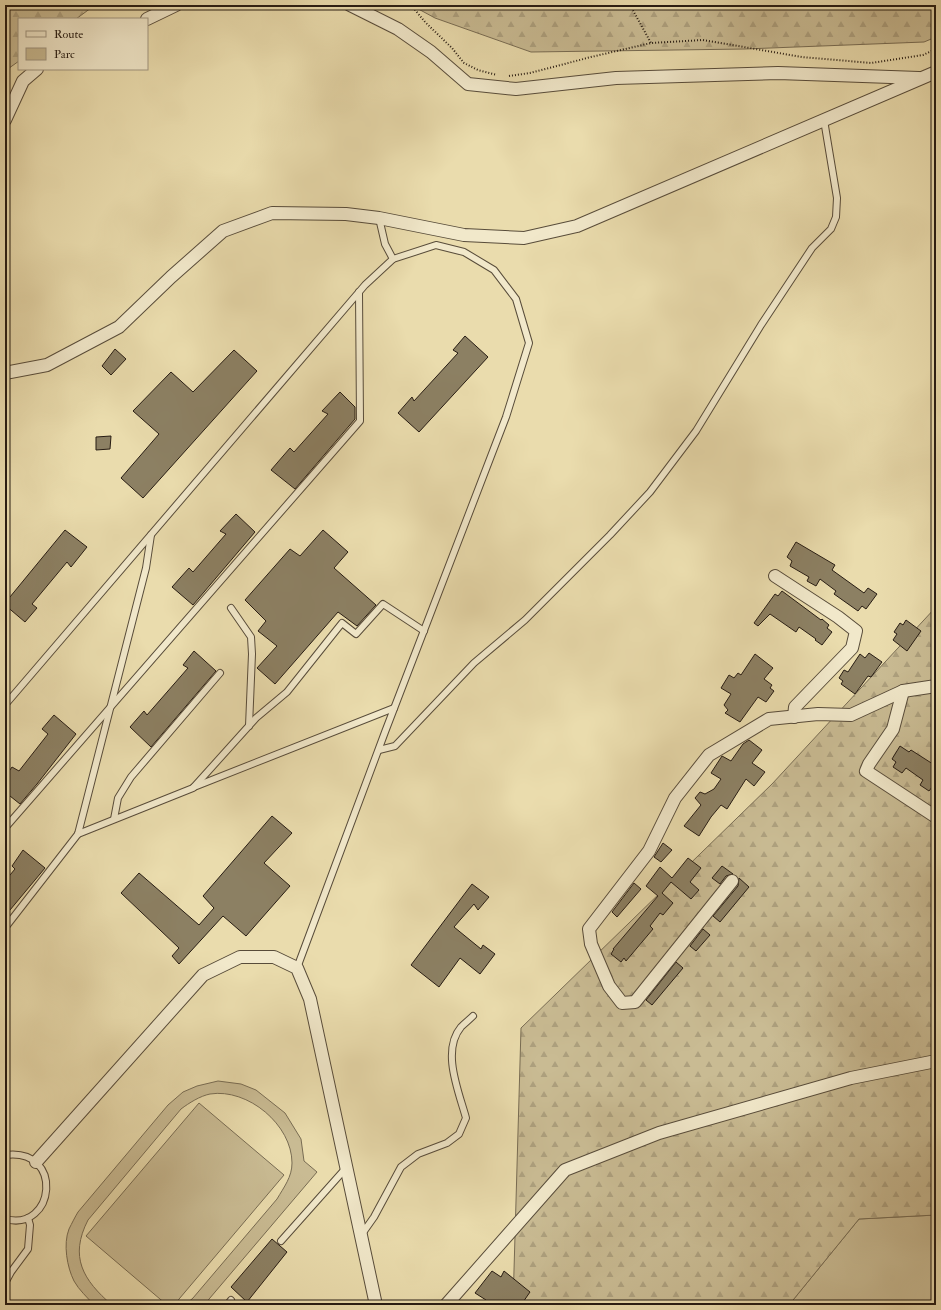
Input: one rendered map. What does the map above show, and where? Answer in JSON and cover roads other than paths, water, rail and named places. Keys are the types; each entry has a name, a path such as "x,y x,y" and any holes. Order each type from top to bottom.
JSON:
{"street":[{"path":"148,19 176,5"},
{"path":"350,5 398,28 431,52 468,84 516,89 616,78 778,73 922,78"},
{"path":"5,120 22,81 37,70"},
{"path":"5,373 47,365 119,328 171,277 222,231 272,213 346,214 379,218 464,235 524,238 577,226 936,72"},
{"path":"775,576 838,617 856,631 852,648 795,707 794,716"},
{"path":"732,881 634,1002 622,1003 609,986 591,944 589,930 648,851 675,798 709,755 769,719 818,714 851,715 903,691 936,686"},
{"path":"903,691 893,730 869,764 866,772 936,817"},
{"path":"36,1162 203,976 240,957 274,957 297,968 310,999 376,1305"},
{"path":"446,1305 565,1170 659,1133 851,1078 936,1061"}],"lane":[{"path":"379,750 395,746 474,663 525,620 610,535 650,492 696,431 808,254 831,229 836,217 837,198 824,120"},
{"path":"379,218 385,244 393,259"},
{"path":"5,705 359,292 393,259 436,245 464,252 494,270 516,299 529,343 506,417 394,708 297,968"},
{"path":"5,828 360,421 359,292"},
{"path":"5,928 78,834 146,568 152,534"},
{"path":"193,788 256,718 287,692 342,623 356,634 383,604 424,631"},
{"path":"231,608 251,637 252,654 249,726"},
{"path":"114,819 118,798 131,777 220,673"},
{"path":"78,834 394,708"},
{"path":"361,1235 374,1217 401,1167 418,1154 447,1143 459,1134 466,1118 452,1064 454,1042 460,1028 472,1016"},
{"path":"5,1156 16,1154 26,1156 36,1162 43,1170 47,1181 47,1192 44,1203 37,1211 28,1218 17,1220 5,1219"},
{"path":"281,1241 346,1168"},
{"path":"5,1283 28,1249 30,1224 28,1218"}]}
